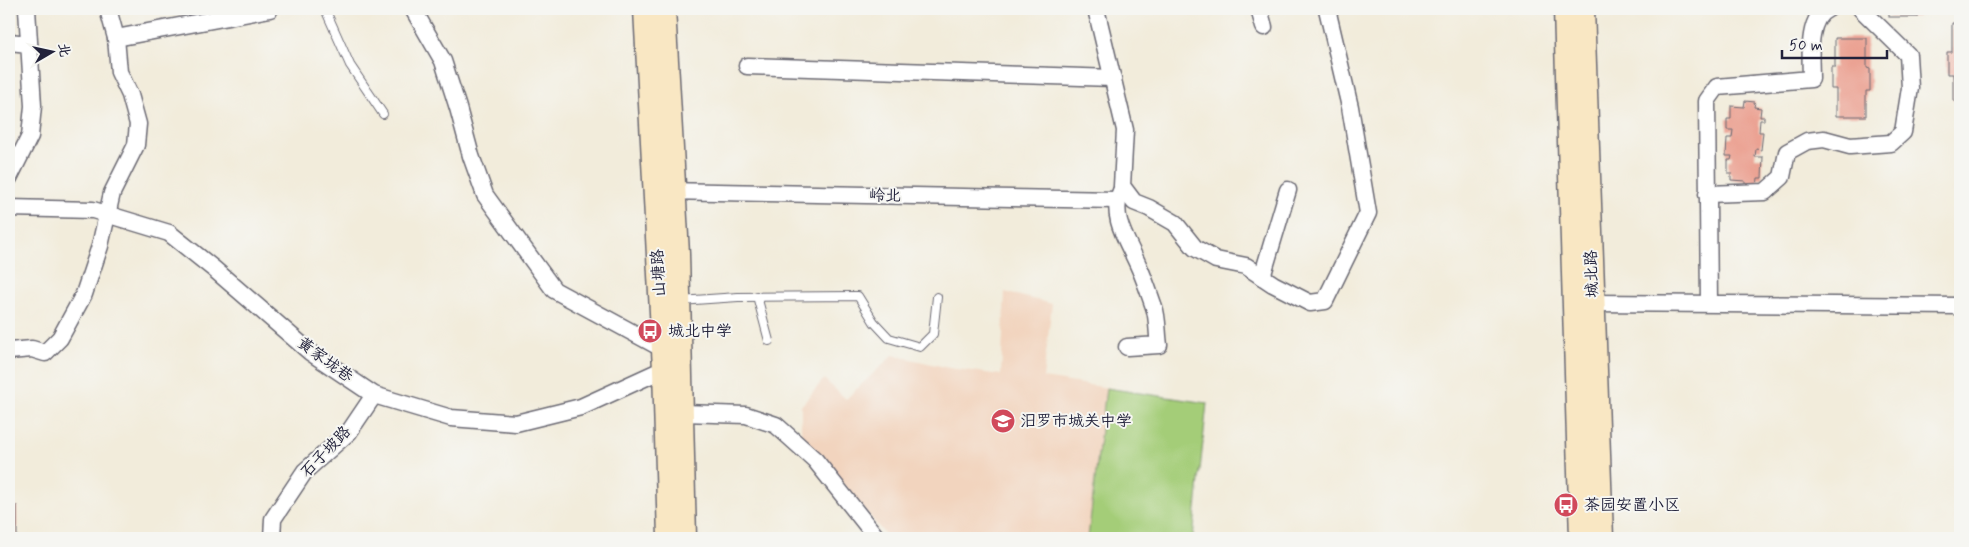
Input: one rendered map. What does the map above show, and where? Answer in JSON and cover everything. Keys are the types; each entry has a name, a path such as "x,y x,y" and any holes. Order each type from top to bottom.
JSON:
{"main road":[{"name":"山塘路","path":"645,9 665,191 680,301 686,538"},
{"name":"山塘路","path":"664,9 665,191 663,359 669,538"},
{"name":"城北路","path":"1565,9 1581,538"},
{"name":"城北路","path":"1583,9 1602,538"}],"street":[{"path":"9,178 30,136 33,106 27,9"},
{"path":"9,351 32,349 45,353 60,338 84,294 100,246 112,193 136,146 138,124 130,96 119,72 116,38 108,9"},
{"path":"116,38 270,9"},
{"path":"412,9 443,61 471,156 485,195 554,290 663,359"},
{"path":"1096,9 1125,130 1116,209 1126,240 1138,265 1155,310 1159,345 1127,347"},
{"path":"1260,9 1264,27"},
{"path":"1119,193 1175,223 1195,248 1216,260 1246,266 1262,277 1310,303 1325,301 1368,213 1350,107 1327,9"},
{"path":"1709,303 1707,101 1716,87 1811,79 1812,28 1824,10 1828,9"},
{"path":"1707,194 1765,192 1782,177 1787,152 1807,141 1824,140 1850,146 1891,142 1903,132 1910,88 1908,55 1860,9"},
{"path":"9,42 29,44"},
{"path":"747,66 1113,78"},
{"path":"1262,277 1288,190"},
{"name":"岭北","path":"665,191 1119,193"},
{"name":"黄家垅巷","path":"9,208 93,210 169,233 214,269 310,352 374,395 451,418 516,423 582,407 663,359"},
{"path":"1593,303 1960,306"},
{"name":"石子坡路","path":"272,538 273,519 305,471 349,432 374,395"},
{"path":"682,413 746,415 776,425 815,460 877,538"}],"lane":[{"path":"325,9 350,65 383,114"},
{"path":"758,296 769,341"},
{"path":"680,301 758,296 858,296 874,322 889,338 920,347 933,334 937,298"}],"shaded area":[{"name":"汨罗市城关中学","path":"1005,292 1052,304 1043,378 1207,403 1193,538 888,538 816,451 806,444 801,436 801,406 824,379 846,399 893,355 949,368 1001,375"}],"green space":[{"path":"1106,388 1207,403 1193,538 1088,538"}],"building":[{"path":"1889,9 1918,9 1918,17 1889,17"},
{"path":"1952,23 1960,23 1960,101 1953,101 1953,74 1947,74 1947,52 1952,52"},
{"path":"1835,38 1867,38 1867,68 1870,69 1870,91 1866,91 1866,116 1836,116 1836,89 1831,89 1831,67 1835,67"},
{"path":"1745,101 1755,102 1754,107 1761,108 1760,117 1764,117 1764,120 1760,120 1759,132 1763,132 1761,150 1756,149 1755,157 1763,157 1762,178 1758,178 1757,187 1745,186 1745,181 1731,180 1731,173 1728,173 1728,160 1731,160 1732,156 1726,156 1727,138 1732,138 1733,130 1727,130 1727,119 1731,119 1731,106 1744,107"},
{"path":"9,506 17,506 17,538 9,538"}],"place":[{"name":"城北中学","path":"650,331"},
{"name":"汨罗市城关中学","path":"1003,421"},
{"name":"茶园安置小区","path":"1566,505"}]}
